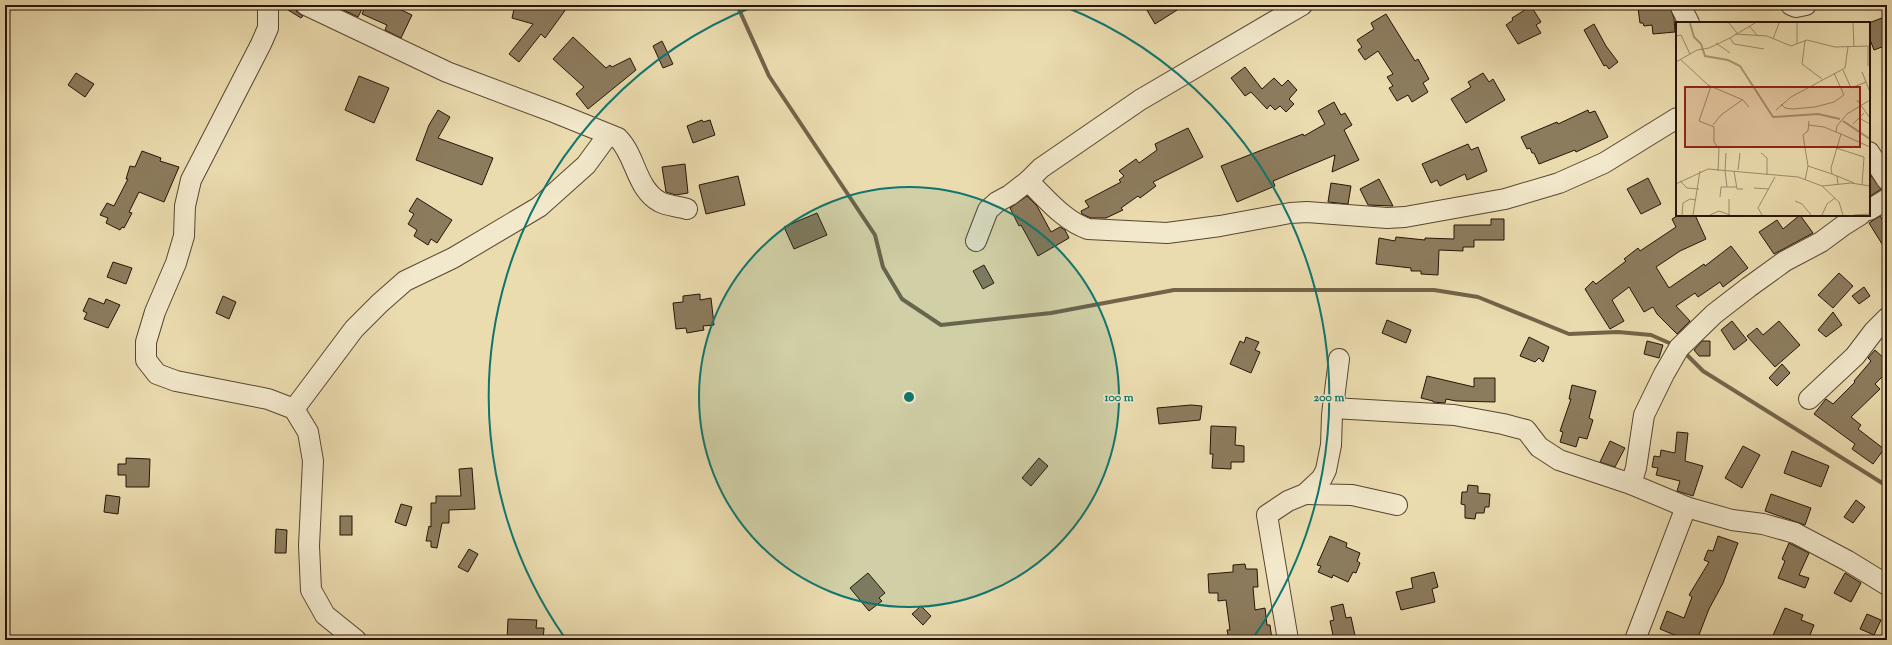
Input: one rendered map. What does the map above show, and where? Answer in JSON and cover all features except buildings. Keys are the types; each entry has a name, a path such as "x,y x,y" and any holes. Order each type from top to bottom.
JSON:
{"street":[{"path":"268,5 268,28 192,180 185,206 184,236 176,263 155,312 146,342 146,360 157,374 176,381 268,399 294,409 308,432 313,461 309,546 311,590 325,615 356,640"},
{"path":"306,5 447,72 618,138 625,145 645,190 660,202 687,208"},
{"path":"976,241 988,210 1028,181 1041,168 1140,100 1302,5"},
{"path":"1680,5 1688,22"},
{"path":"1791,5 1796,7 1806,5"},
{"path":"1028,181 1071,221 1088,229 1167,233 1220,226 1282,214 1307,212 1364,217 1404,217 1506,199 1559,182 1604,163 1676,119"},
{"path":"294,409 354,329 380,302 405,281 453,258 539,207 586,165 608,134"},
{"path":"1870,154 1887,180"},
{"path":"1870,209 1887,199"},
{"path":"1631,484 1636,468 1644,415 1664,374 1680,348 1714,314 1749,286 1785,260 1821,242 1859,216"},
{"path":"1809,399 1883,329"},
{"path":"1288,640 1267,515 1288,501 1305,494 1322,478 1328,464 1339,359"},
{"path":"1333,408 1454,415 1526,430 1539,447 1559,460 1631,484 1686,507 1732,520 1763,524 1795,533 1848,561 1887,585"},
{"path":"1305,494 1352,495 1397,505"},
{"path":"1635,640 1686,507"}],"waterway":[{"path":"737,5 769,76 875,235 883,267 902,299 941,325 1051,313 1174,290 1434,290 1478,297 1569,334 1618,332 1651,335 1674,345"},
{"path":"1683,351 1703,371 1887,486"}]}
